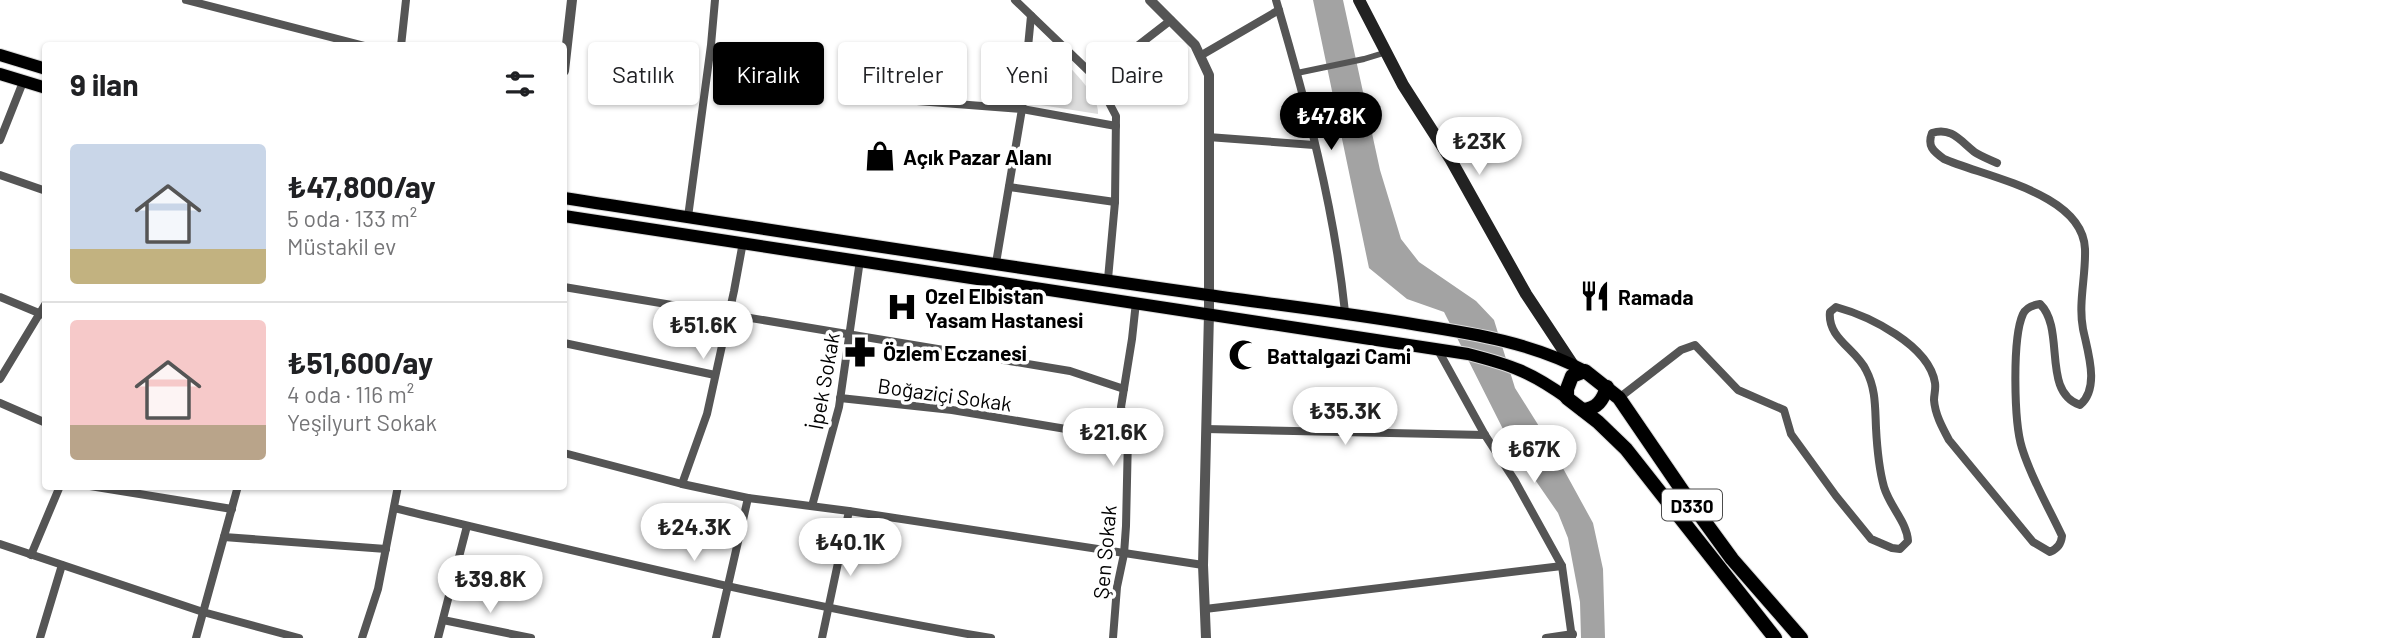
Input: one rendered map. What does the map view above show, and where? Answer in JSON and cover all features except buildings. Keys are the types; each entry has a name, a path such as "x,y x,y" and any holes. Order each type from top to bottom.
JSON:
{"highway":[{"name":"D330","path":"1579,368 1619,398 1732,559 1801,638"},
{"path":"1567,398 1572,376 1579,368"},
{"path":"1583,410 1596,407 1607,387"},
{"name":"D330","path":"1567,398 1626,449 1775,638"}],"main road":[{"path":"1359,0 1404,85 1451,160 1526,294 1579,368"},
{"path":"0,55 42,68"},
{"path":"0,74 42,88"},
{"name":"D330","path":"567,198 1207,295 1345,312 1506,340 1559,357 1579,368"},
{"name":"D330","path":"567,216 1468,354 1514,366 1532,374 1567,398"}],"street":[{"path":"186,0 209,3 350,42"},
{"path":"401,42 406,0"},
{"path":"567,44 572,0"},
{"path":"688,217 715,0"},
{"path":"1015,0 1086,68"},
{"path":"1150,0 1195,45 1209,75 1209,313 1203,565 1206,638"},
{"path":"1276,0 1297,73 1339,255 1345,312"},
{"path":"1200,56 1279,10"},
{"path":"996,263 1022,109 1031,16"},
{"path":"1143,42 1171,20"},
{"path":"1297,73 1387,52"},
{"path":"0,140 23,82"},
{"path":"967,105 1022,109 1116,126"},
{"path":"1108,279 1115,202 1116,126 1116,116 1110,105"},
{"path":"1619,398 1681,350 1695,345 1738,390 1784,410 1791,434 1871,539 1900,549 1908,541 1907,529 1893,511 1884,486 1876,432 1874,390 1865,367 1829,321 1830,312 1836,307 1857,313 1890,330 1924,358 1935,382 1934,402 1939,421 1949,440 2033,542 2050,552 2056,549 2062,536 2022,447 2017,420 2017,339 2023,313 2032,305 2040,304 2047,311 2049,318 2060,386 2065,396 2080,405 2087,400 2090,392 2090,363 2081,316 2084,235 2078,223 2062,208 2037,193 1944,159 1933,151 1930,145 1932,133 1951,133 1977,153 1997,163"},
{"path":"1209,137 1314,145"},
{"path":"0,175 42,190"},
{"path":"1009,187 1115,202"},
{"path":"682,484 706,414 743,242"},
{"name":"İpek Sokak","path":"812,506 824,469 840,398 860,260"},
{"path":"567,288 1070,371 1124,389"},
{"path":"0,298 42,315"},
{"name":"Şen Sokak","path":"1113,638 1117,587 1124,554 1128,436 1122,407 1136,302"},
{"path":"0,379 42,316"},
{"path":"567,344 715,375"},
{"path":"1437,349 1562,566 1572,636 1546,638"},
{"name":"Boğaziçi Sokak","path":"840,398 952,410 1066,429 1128,436"},
{"path":"0,403 42,421"},
{"path":"1206,429 1485,435"},
{"path":"567,454 748,498 1203,565"},
{"path":"31,555 58,490"},
{"path":"115,490 232,509"},
{"path":"196,638 237,490"},
{"path":"362,638 378,589 397,490"},
{"path":"716,638 748,498"},
{"path":"394,508 829,607 991,638"},
{"path":"822,638 849,511"},
{"path":"438,638 467,526"},
{"path":"224,537 386,549"},
{"path":"0,544 203,612 299,638"},
{"path":"40,638 62,565"},
{"path":"1205,609 1562,566"},
{"path":"443,620 531,638"}],"shaded area":[{"path":"1313,0 1343,0 1380,170 1401,239 1419,262 1476,301 1494,320 1515,388 1547,439 1593,523 1603,569 1605,638 1581,638 1580,602 1568,538 1558,513 1511,445 1444,312 1407,299 1369,268"},
{"path":"1072,70 1086,85 1086,105 1097,105 1098,114 1041,105 1072,105"}],"place":[{"name":"Açık Pazar Alanı","path":"880,156"},
{"name":"Ramada","path":"1595,296"},
{"name":"Ozel Elbistan Yasam Hastanesi","path":"902,307"},
{"name":"Özlem Eczanesi","path":"860,352"},
{"name":"Battalgazi Cami","path":"1244,355"}]}
